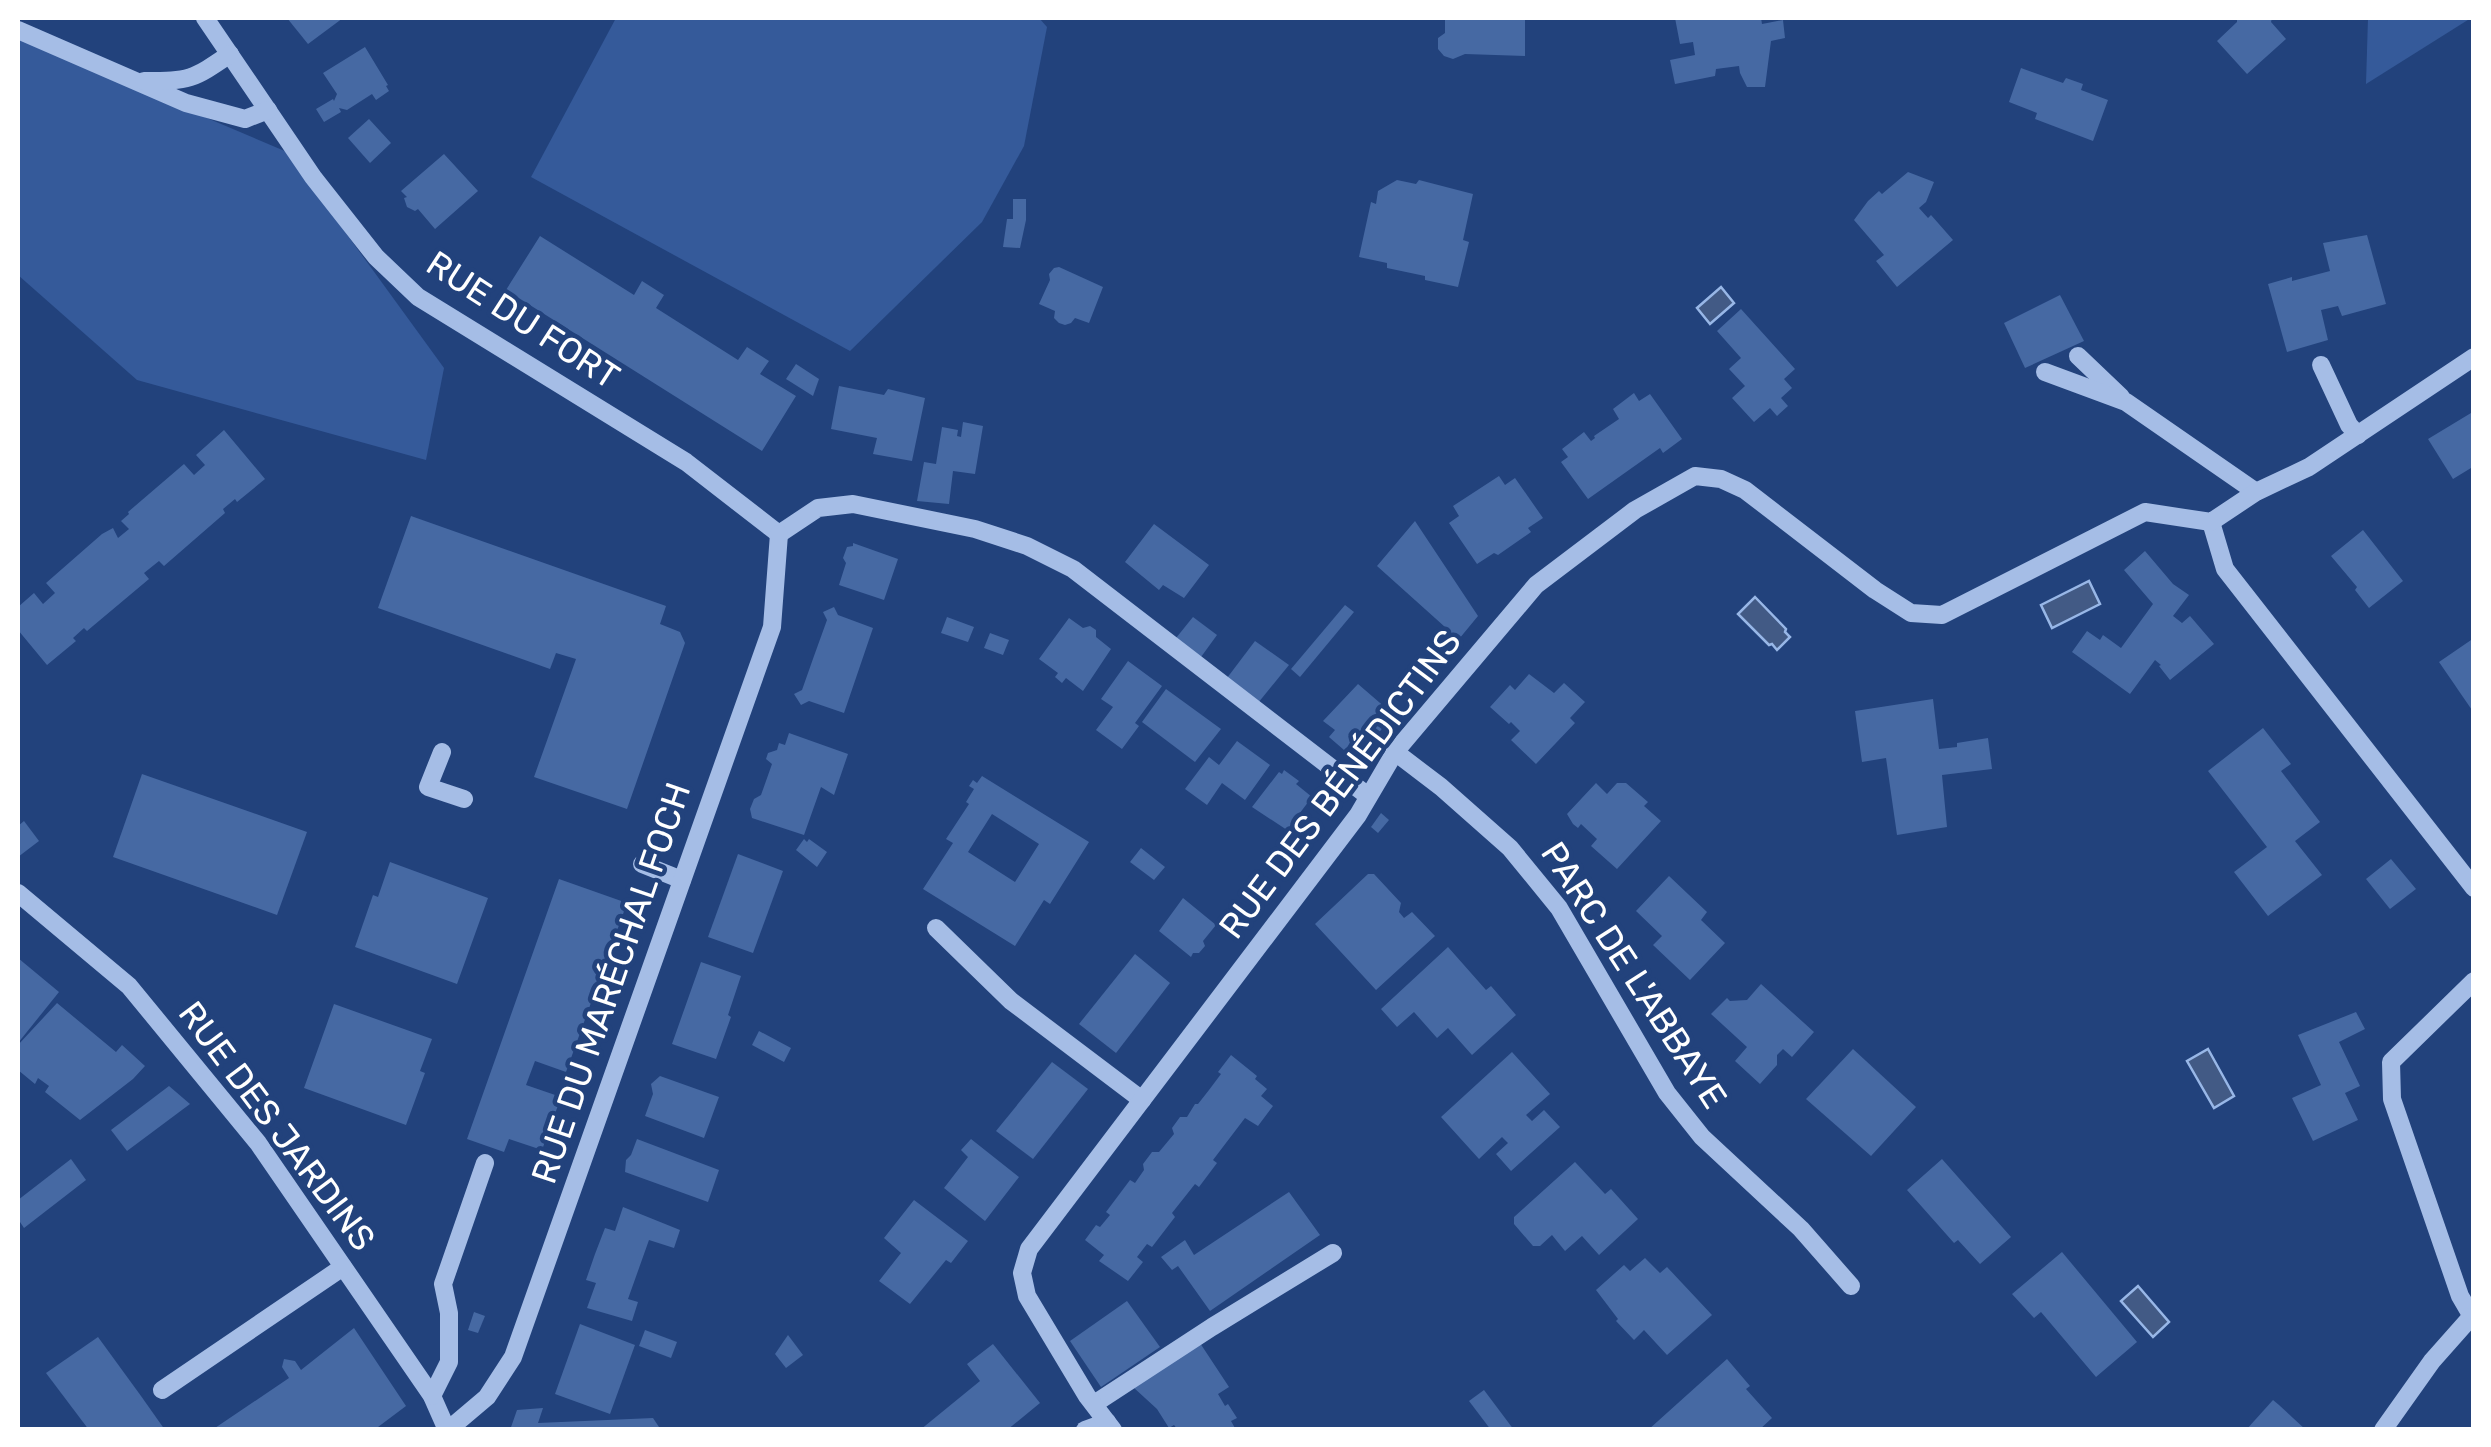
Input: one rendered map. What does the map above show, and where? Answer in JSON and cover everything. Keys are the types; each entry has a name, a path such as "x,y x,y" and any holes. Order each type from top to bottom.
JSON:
{"street":[{"name":"RUE DU FORT","path":"206,18 312,177 376,258 418,297 686,462 779,534"},
{"path":"18,30 186,103 245,119 268,110"},
{"path":"133,81 181,81 199,76 230,54"},
{"path":"2078,356 2126,402 2256,492"},
{"path":"2474,357 2309,467 2256,492 2211,522 2225,570 2474,888"},
{"path":"2321,365 2348,424 2358,434"},
{"path":"2045,372 2126,402"},
{"name":"RUE DES BÉNÉDICTINS","path":"1110,1426 1027,1296 1022,1273 1028,1249 1358,816 1395,752 1536,585 1636,510 1695,476 1721,479 1745,490 1875,590 1911,612 1942,615 2145,512 2211,522"},
{"path":"779,534 818,508 852,504 975,529 1026,546 1073,569 1368,796"},
{"name":"RUE DU MARÉCHAL FOCH","path":"448,1430 487,1396 514,1357 772,627 779,534"},
{"path":"442,752 428,788 464,799"},
{"name":"PARC DE L'ABBAYE","path":"1395,752 1510,848 1559,908 1668,1093 1702,1137 1801,1229 1851,1286"},
{"path":"642,864 682,880"},
{"name":"RUE DES JARDINS","path":"18,894 130,986 258,1143 432,1396 448,1430"},
{"path":"936,928 1012,1001 1142,1100"},
{"path":"2382,1430 2432,1361 2472,1319 2460,1296 2392,1099 2391,1062 2474,981"},
{"path":"432,1396 449,1362 449,1313 443,1284 485,1163"},
{"path":"1094,1404 1333,1253"},
{"path":"162,1390 343,1267"},
{"path":"1084,1430 1110,1426"}],"shaded area":[{"path":"616,18 1039,18 1047,27 1024,146 982,222 850,351 531,177"},
{"path":"2368,18 2471,18 2366,84"},
{"path":"18,38 287,152 444,368 426,460 137,380 18,275"},
{"path":"1721,287 1734,303 1710,324 1697,308"},
{"path":"2089,581 2100,604 2052,628 2041,605"},
{"path":"1755,597 1790,637 1777,650 1738,614"},
{"path":"2208,1049 2234,1096 2214,1108 2187,1061"},
{"path":"2138,1286 2169,1322 2153,1337 2121,1301"}],"building":[{"path":"287,18 343,18 308,44"},
{"path":"1445,18 1525,18 1525,56 1444,56 1438,49 1438,38 1445,33"},
{"path":"1675,18 1761,18 1762,24 1783,20 1785,38 1771,41 1765,87 1747,87 1739,66 1716,69 1715,76 1675,84 1670,60 1695,55 1693,42 1680,44"},
{"path":"2237,18 2272,18 2271,22 2286,39 2247,74 2217,41"},
{"path":"365,47 389,91 376,100 372,94 347,110 339,108 341,112 324,122 316,109 334,101 337,94 323,73"},
{"path":"2021,68 2063,83 2066,78 2083,84 2081,90 2108,100 2093,141 2035,119 2037,113 2009,102"},
{"path":"369,119 391,143 370,163 348,138"},
{"path":"444,154 478,191 435,229 418,209 407,207 407,197 401,191"},
{"path":"1908,172 1934,182 1926,202 1919,208 1928,218 1931,215 1953,240 1897,287 1876,261 1884,255 1854,220 1879,191 1882,194"},
{"path":"1397,180 1416,184 1419,180 1473,194 1463,240 1469,242 1458,287 1359,257 1371,202 1376,204 1378,191"},
{"path":"1013,199 1026,199 1020,248 1003,247 1007,219 1013,219"},
{"path":"2367,235 2386,304 2342,316 2338,306 2321,310 2328,340 2287,352 2268,284 2330,271 2323,243"},
{"path":"540,236 634,295 642,281 664,295 656,308 738,360 747,347 769,361 760,374 796,396 762,451 506,290"},
{"path":"1059,267 1103,287 1089,323 1075,318 1065,325 1059,323 1054,318 1055,311 1039,304 1049,274"},
{"path":"2060,295 2084,341 2025,368 2004,323"},
{"path":"1741,309 1795,369 1784,379 1792,388 1781,398 1788,406 1777,416 1770,408 1754,422 1732,398 1745,386 1729,369 1741,358 1717,331"},
{"path":"796,364 819,379 813,396 786,379"},
{"path":"839,386 884,395 888,389 925,398 912,461 873,454 877,438 831,429"},
{"path":"1634,393 1639,401 1650,394 1682,439 1663,453 1660,448 1588,499 1561,462 1568,457 1562,449 1584,432 1591,441 1595,438 1619,419 1613,409"},
{"path":"2471,413 2474,473 2471,468 2453,479 2428,439"},
{"path":"963,422 983,426 975,474 953,471 949,504 917,501 924,462 936,464 942,427 958,430 957,436 961,437"},
{"path":"224,430 265,479 223,509 225,513 164,566 159,561 144,573 149,579 87,631 84,628 73,638 76,641 47,665 18,630 18,607 34,593 43,604 55,593 46,583 102,534 113,528 118,538 129,529 121,521 128,512 184,464 194,475 205,465 196,455"},
{"path":"1499,476 1505,485 1515,478 1543,518 1528,528 1531,532 1498,555 1494,553 1477,564 1449,523 1459,516 1453,506"},
{"path":"411,516 666,606 660,624 680,632 685,643 627,809 534,777 576,659 556,653 550,669 378,608"},
{"path":"1415,521 1478,616 1445,656 1431,644 1445,627 1377,566"},
{"path":"1154,524 1209,565 1184,598 1163,585 1159,590 1125,562"},
{"path":"2363,530 2403,581 2369,608 2331,556"},
{"path":"853,543 898,559 884,600 839,585 846,563 843,558"},
{"path":"2145,551 2173,584 2189,595 2173,616 2182,623 2190,616 2214,644 2170,680 2155,660 2130,694 2072,652 2087,631 2100,640 2103,635 2121,648 2153,604 2124,570"},
{"path":"1345,605 1354,612 1300,677 1291,669"},
{"path":"834,607 838,615 873,628 844,713 809,701 801,705 794,694 802,690 827,620 823,612"},
{"path":"947,617 974,627 968,642 941,633"},
{"path":"1193,617 1217,635 1201,657 1176,638"},
{"path":"1069,618 1083,628 1090,626 1096,630 1096,637 1111,649 1083,691 1066,678 1062,683 1055,677 1058,673 1039,659"},
{"path":"990,633 1009,640 1003,655 984,648"},
{"path":"2474,638 2474,713 2439,662"},
{"path":"1255,641 1289,665 1258,703 1227,678"},
{"path":"1128,661 1162,686 1122,749 1096,730 1113,707 1101,699"},
{"path":"1529,674 1554,693 1564,683 1585,702 1570,718 1575,723 1536,764 1511,740 1520,731 1490,707 1510,685 1515,690"},
{"path":"1358,684 1394,715 1361,753 1350,744 1344,750 1329,737 1335,730 1323,721"},
{"path":"1166,689 1221,729 1195,762 1142,722"},
{"path":"1933,699 1939,749 1988,738 1992,769 1942,775 1947,827 1897,835 1886,758 1862,762 1855,711"},
{"path":"2263,728 2291,764 2281,771 2320,822 2295,841 2322,875 2268,916 2234,872 2267,847 2208,771"},
{"path":"789,733 848,754 834,795 821,787 804,835 752,818 750,809 754,799 761,795 772,764 766,759 768,753 777,750 779,743 785,745"},
{"path":"1237,741 1270,765 1245,800 1222,783 1207,805 1185,789 1209,757 1219,765"},
{"path":"1284,770 1312,797 1287,830 1252,807"},
{"path":"142,774 307,832 277,915 113,857"},
{"path":"982,776 1089,842 1050,904 1044,900 1015,946 923,889 953,843 946,839 969,804 966,802 974,789 969,786 973,780 977,783","holes":["992,814 1039,844 1015,882 968,852"]},
{"path":"1596,783 1607,794 1617,783 1626,783 1648,802 1644,806 1661,821 1617,869 1591,846 1597,839 1581,824 1578,828 1573,824 1567,814"},
{"path":"1381,813 1389,820 1378,833 1371,827"},
{"path":"24,821 39,841 18,857 18,826"},
{"path":"804,839 827,852 817,867 796,850"},
{"path":"1141,848 1165,867 1154,880 1130,862"},
{"path":"738,854 783,871 753,953 708,937"},
{"path":"2391,859 2416,889 2390,909 2366,879"},
{"path":"390,862 488,898 457,984 355,947 373,895 378,897"},
{"path":"1368,874 1374,874 1401,903 1399,912 1404,918 1412,912 1435,936 1376,990 1315,924"},
{"path":"1669,876 1707,912 1701,920 1725,943 1690,980 1653,945 1662,936 1636,911"},
{"path":"559,879 627,903 566,1072 535,1061 526,1085 561,1097 542,1150 509,1139 504,1152 467,1139"},
{"path":"1183,898 1216,925 1203,941 1205,946 1191,957 1159,931"},
{"path":"1448,947 1486,990 1491,986 1516,1015 1472,1055 1448,1028 1437,1038 1414,1012 1397,1027 1381,1009"},
{"path":"1135,954 1170,983 1116,1053 1079,1024"},
{"path":"18,958 59,992 18,1043"},
{"path":"701,962 741,976 716,1059 672,1044"},
{"path":"1761,984 1814,1032 1792,1057 1783,1049 1777,1055 1777,1065 1760,1084 1735,1061 1747,1047 1711,1014 1727,998 1747,1000"},
{"path":"57,1003 116,1052 122,1045 145,1066 80,1120 45,1092 49,1086 38,1078 35,1084 18,1070 18,1045"},
{"path":"334,1004 432,1039 420,1071 425,1073 406,1125 304,1088"},
{"path":"2356,1012 2365,1029 2339,1042 2360,1086 2345,1093 2358,1120 2313,1141 2292,1098 2321,1085 2298,1035"},
{"path":"759,1031 791,1048 784,1062 752,1045"},
{"path":"1853,1049 1916,1107 1871,1156 1806,1099"},
{"path":"1512,1052 1550,1094 1526,1115 1532,1121 1544,1110 1560,1127 1511,1171 1496,1154 1508,1143 1502,1137 1479,1159 1441,1117"},
{"path":"1231,1055 1257,1076 1255,1079 1267,1089 1261,1096 1273,1106 1258,1126 1245,1118 1213,1160 1217,1163 1199,1187 1195,1184 1152,1247 1147,1244 1137,1257 1143,1262 1128,1281 1099,1261 1104,1255 1085,1240 1110,1215 1106,1212 1130,1180 1135,1183 1152,1152 1159,1152 1174,1134 1172,1128 1180,1117 1187,1117 1198,1104"},
{"path":"1052,1062 1088,1089 1033,1159 996,1131"},
{"path":"660,1076 719,1097 704,1138 645,1116 653,1094 651,1084"},
{"path":"169,1086 190,1104 127,1151 111,1130"},
{"path":"637,1139 719,1170 708,1202 625,1172 626,1160"},
{"path":"971,1139 1019,1177 985,1221 944,1188 968,1157 961,1150"},
{"path":"71,1159 86,1180 24,1228 18,1219 18,1200"},
{"path":"1942,1159 2011,1237 1980,1264 1958,1240 1954,1243 1907,1190"},
{"path":"1575,1162 1605,1194 1611,1189 1638,1219 1599,1255 1582,1236 1565,1251 1552,1235 1540,1246 1533,1246 1514,1224 1514,1217"},
{"path":"1289,1192 1320,1235 1210,1311 1178,1266 1172,1270 1161,1257 1185,1240 1194,1255"},
{"path":"914,1200 968,1241 951,1263 946,1260 910,1304 879,1281 901,1253 884,1238"},
{"path":"623,1207 680,1230 674,1248 649,1240 628,1299 638,1302 632,1321 587,1308 596,1283 586,1280 595,1254 605,1228 615,1231"},
{"path":"2062,1252 2137,1342 2096,1377 2041,1312 2034,1318 2012,1294"},
{"path":"1645,1258 1660,1273 1667,1267 1712,1315 1667,1355 1644,1330 1634,1340 1596,1290 1624,1265 1630,1271"},
{"path":"1127,1301 1160,1347 1101,1387 1070,1341"},
{"path":"474,1312 485,1316 478,1333 468,1330"},
{"path":"580,1324 635,1345 610,1414 555,1394"},
{"path":"354,1328 406,1406 374,1430 212,1430 289,1378 282,1367 284,1359 295,1361 301,1370"},
{"path":"645,1330 677,1342 671,1358 639,1346"},
{"path":"788,1335 803,1355 786,1368 775,1354"},
{"path":"98,1337 165,1430 89,1430 46,1373"},
{"path":"1200,1343 1229,1387 1218,1394 1237,1418 1231,1421 1236,1430 1178,1430 1174,1425 1169,1428 1157,1409 1133,1387"},
{"path":"993,1344 1040,1403 1007,1430 920,1430 980,1381 967,1364"},
{"path":"1727,1359 1750,1386 1746,1389 1772,1418 1759,1430 1648,1430"},
{"path":"1484,1390 1514,1430 1491,1430 1469,1401"},
{"path":"2273,1400 2279,1405 2306,1430 2246,1430"},
{"path":"543,1408 538,1423 653,1418 661,1430 510,1430 517,1410"}]}
